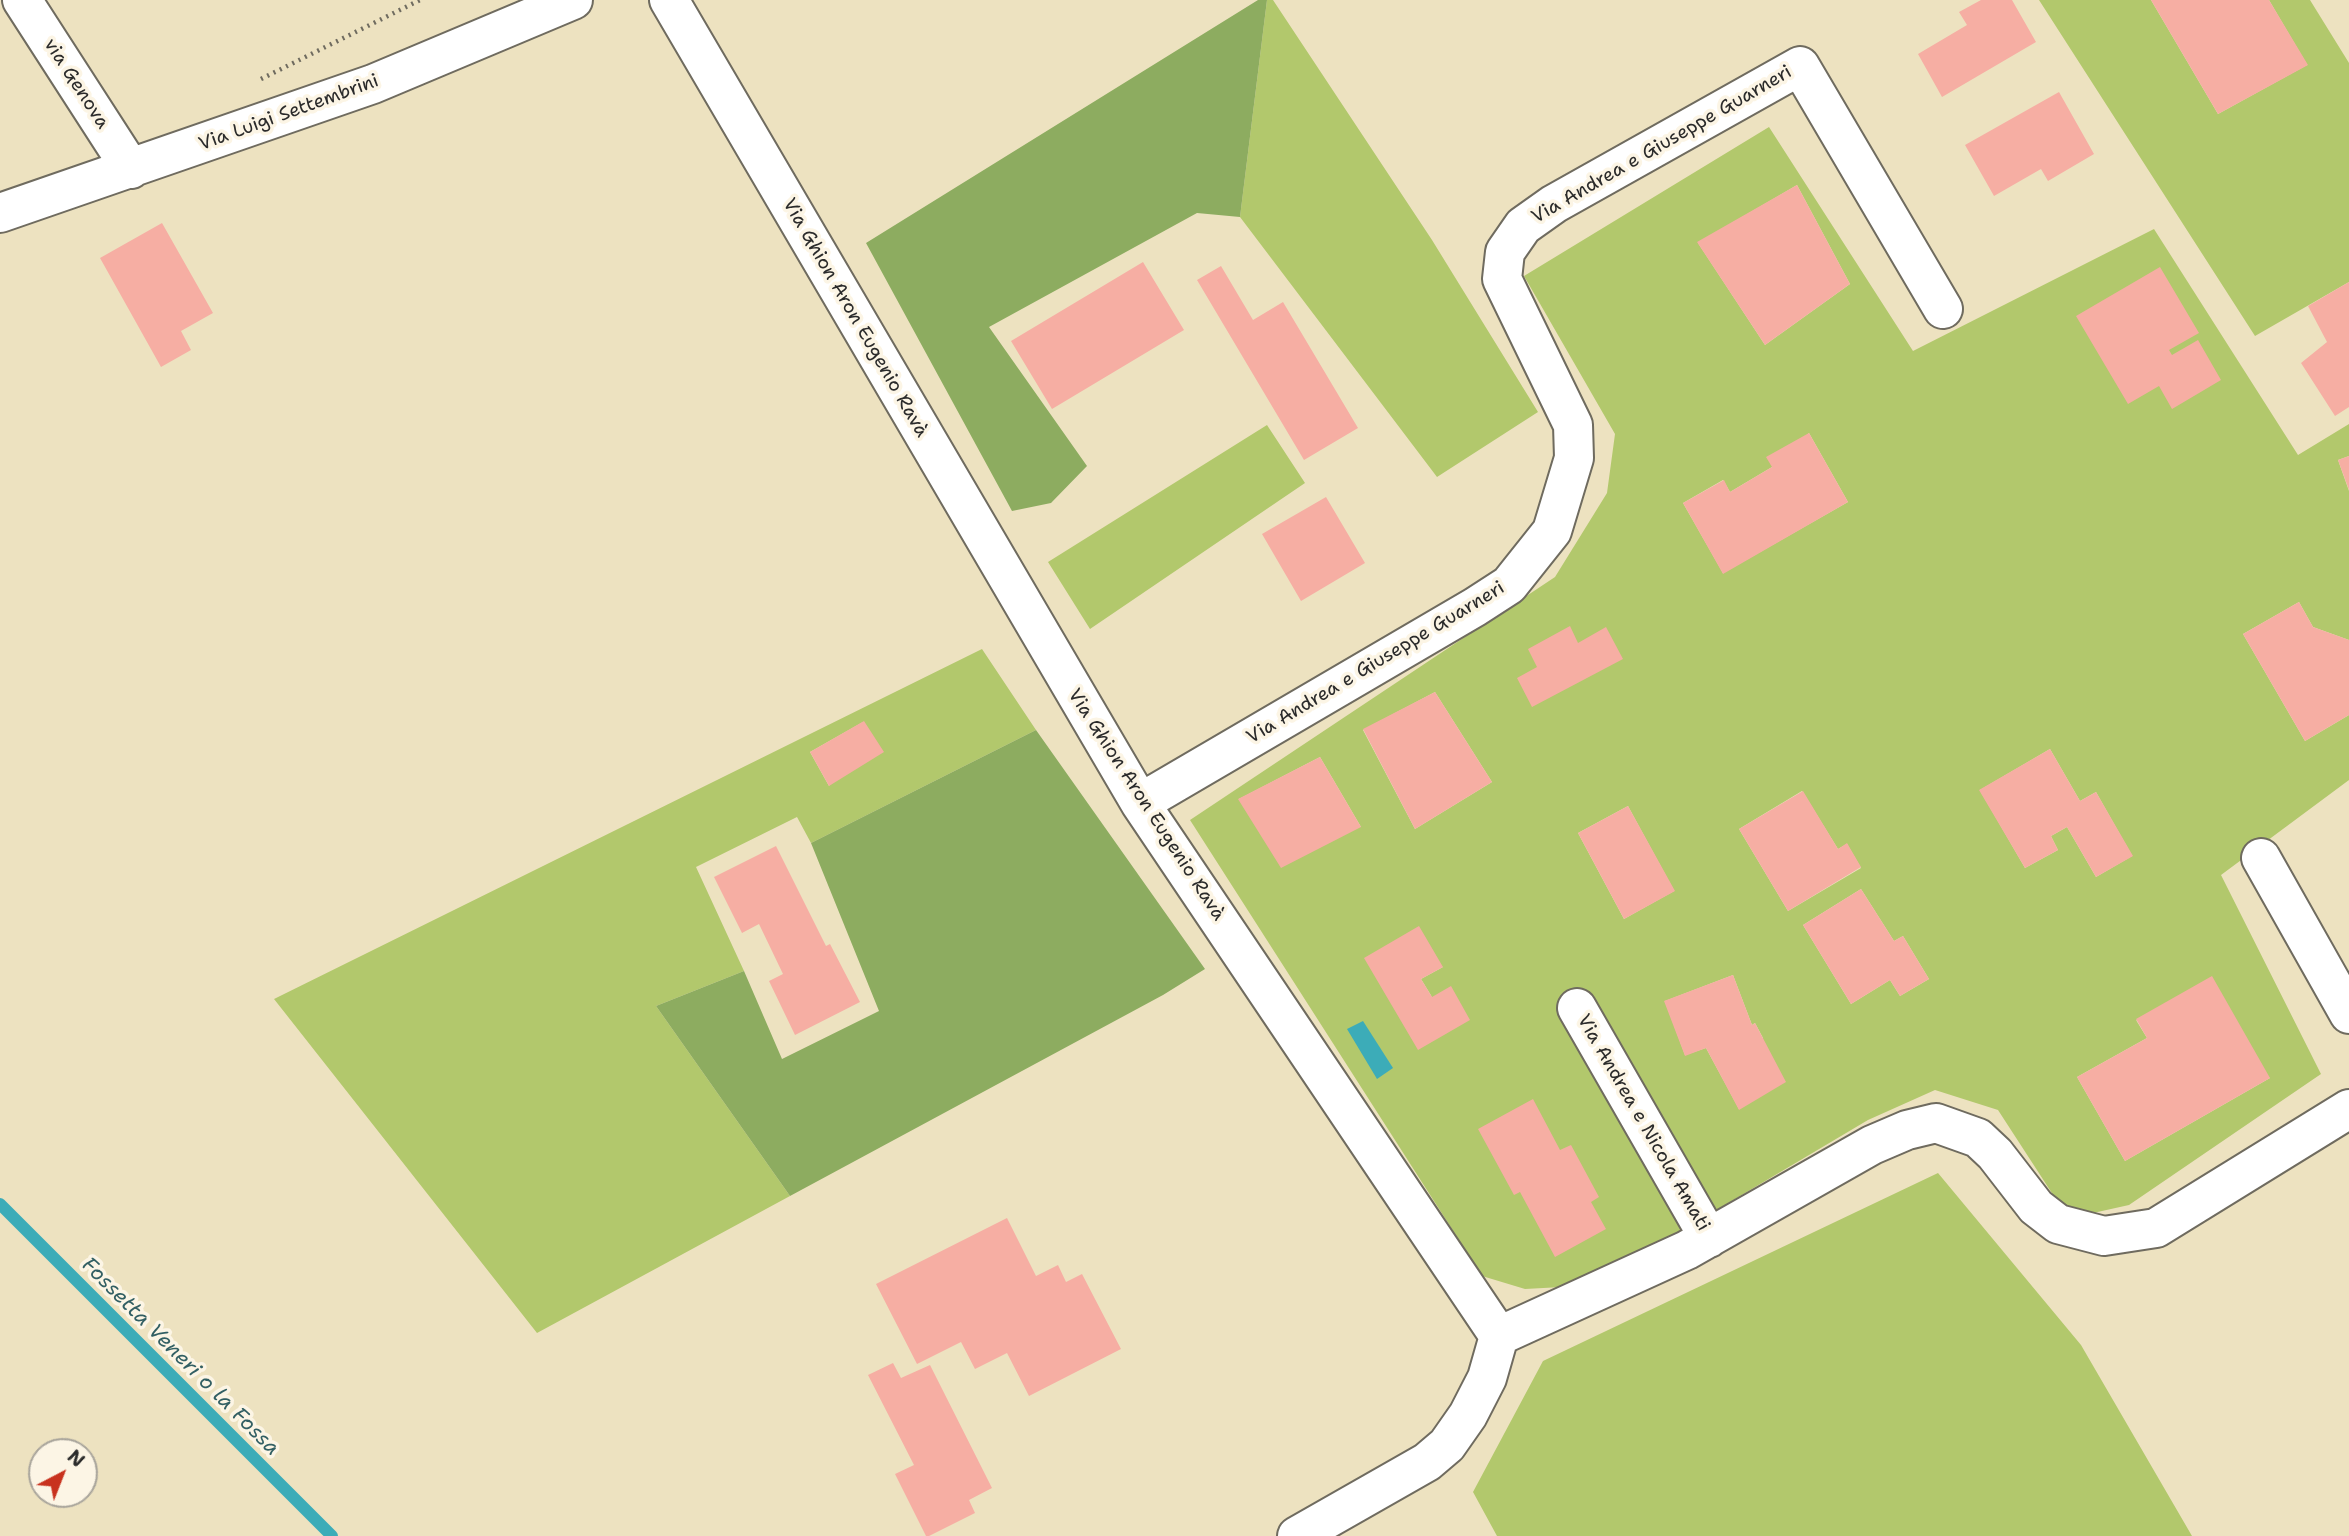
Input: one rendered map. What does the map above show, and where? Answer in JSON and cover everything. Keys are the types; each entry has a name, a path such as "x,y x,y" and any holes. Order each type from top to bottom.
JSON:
{"street":[{"name":"via Genova","path":"22,0 131,169"},
{"name":"Via Luigi Settembrini","path":"0,213 373,84 573,0"},
{"name":"Via Ghion Aron Eugenio Ravà","path":"669,0 1140,803 1499,1336"},
{"name":"Via Andrea e Giuseppe Guarneri","path":"1140,803 1475,607 1509,584 1552,531 1574,458 1573,425 1502,279 1505,252 1511,243 1523,226 1554,204 1800,66 1943,309"},
{"path":"2261,858 2349,1014"},
{"name":"Via Andrea e Nicola Amati","path":"1577,1008 1709,1238"},
{"name":"Via Andrea e Nicola Amati","path":"1499,1336 1709,1238 1872,1145 1907,1130 1936,1123 1978,1138 1995,1154 2036,1208 2059,1224 2104,1236 2156,1228 2349,1109"},
{"path":"1297,1536 1427,1462 1447,1446 1468,1415 1487,1378 1499,1336"}],"green space":[{"path":"1258,0 1267,0 1240,217 1197,213 989,327 1087,466 1051,503 1012,511 866,243"},
{"path":"1267,0 1273,0 1432,240 1538,412 1437,477 1240,217"},
{"path":"2039,0 2151,0 2218,114 2307,65 2269,0 2310,0 2349,63 2349,282 2255,336"},
{"path":"1769,127 1913,351 2154,229 2298,455 2349,424 2349,456 2338,460 2349,491 2349,640 2313,627 2299,602 2243,634 2305,741 2349,715 2349,780 2221,875 2321,1074 2129,1205 2093,1213 2059,1204 1998,1110 1935,1090 1868,1120 1654,1247 1580,1286 1525,1289 1482,1276 1190,820 1555,577 1607,493 1615,434 1524,276","holes":["1797,185 1850,284 1765,345 1698,243","1809,433 1848,502 1723,573 1683,503 1723,480 1730,492 1772,467","1435,692 1492,782 1415,829 1363,730","2050,749 2080,801 2096,792 2132,856 2096,877 2067,827 2051,836 2058,850 2025,868 1980,790","1320,757 1361,827 1239,799","1802,791 1838,849 1847,844 1861,868 1788,911 1739,829","1628,806 1674,891 1624,919 1578,833","1861,889 1894,941 1903,936 1929,979 1900,996 1890,980 1851,1004 1803,925","1365,958 1443,967 1421,979 1432,997","1733,975 1752,1025 1755,1023 1763,1038 1739,1109 1706,1048 1685,1055 1665,1001","2136,1020 2270,1078 2125,1161 2077,1077 2147,1038"]},
{"path":"1267,425 1305,483 1090,629 1048,562"},
{"path":"982,649 1036,730 811,843 797,817 696,867 744,971 656,1006 790,1196 537,1333 274,999","holes":["863,722 829,786 810,752"]},
{"path":"1036,730 1205,969 1163,995 790,1196 656,1006 744,971 782,1059 879,1011 811,843"},
{"path":"1938,1173 2081,1345 2192,1536 1497,1536 1473,1492 1543,1361"}],"water":[{"path":"1363,1021 1393,1068 1377,1079 1347,1029"}],"building":[{"path":"1981,0 2012,0 2036,42 1942,97 1918,54 1967,25 1959,12"},
{"path":"2151,0 2269,0 2308,65 2218,114"},
{"path":"2059,92 2094,154 2048,181 2041,169 1994,196 1965,145"},
{"path":"1797,185 1850,284 1765,345 1697,242"},
{"path":"162,223 213,313 181,331 191,350 161,367 100,258"},
{"path":"1143,262 1184,330 1052,409 1011,341"},
{"path":"1221,266 1253,320 1283,302 1358,428 1304,460 1197,280"},
{"path":"2160,267 2199,333 2169,350 2172,355 2198,340 2221,380 2172,409 2159,386 2128,404 2076,316"},
{"path":"2349,282 2349,407 2335,416 2301,363 2327,342 2308,306"},
{"path":"1809,433 1848,502 1723,574 1683,503 1724,480 1730,492 1772,467 1766,457"},
{"path":"2349,456 2349,490 2338,460"},
{"path":"1326,497 1365,563 1301,601 1262,534"},
{"path":"2299,602 2313,627 2349,640 2349,715 2305,741 2243,634"},
{"path":"1570,626 1578,643 1606,627 1623,659 1532,707 1517,678 1537,667 1528,649"},
{"path":"1435,692 1492,782 1415,829 1363,729"},
{"path":"864,721 884,752 829,786 810,752"},
{"path":"2050,749 2080,801 2096,792 2133,856 2096,877 2067,827 2051,836 2058,850 2025,868 1979,790"},
{"path":"1320,757 1361,827 1281,868 1238,799"},
{"path":"1803,791 1838,849 1847,843 1861,867 1788,911 1739,829"},
{"path":"1628,806 1675,891 1624,919 1578,833"},
{"path":"776,846 826,946 830,944 860,1002 795,1035 769,981 783,974 759,924 742,933 714,877"},
{"path":"1861,889 1894,941 1903,936 1929,979 1900,996 1890,980 1851,1004 1803,925"},
{"path":"1419,926 1443,967 1421,979 1432,997 1451,986 1470,1020 1418,1050 1364,958"},
{"path":"1733,975 1752,1025 1755,1023 1786,1082 1739,1110 1706,1048 1685,1056 1664,1001"},
{"path":"2212,976 2270,1078 2125,1161 2077,1077 2147,1038 2136,1019"},
{"path":"1533,1099 1560,1150 1571,1145 1599,1197 1591,1202 1606,1229 1555,1257 1520,1192 1514,1195 1478,1129"},
{"path":"1007,1218 1036,1276 1058,1265 1066,1282 1082,1274 1121,1349 1029,1396 1007,1353 975,1369 961,1342 917,1364 876,1284"},
{"path":"893,1363 901,1378 930,1365 992,1488 969,1500 975,1513 929,1536 926,1536 895,1474 914,1465 868,1375"}],"waterway":[{"name":"Fossetta Veneri o la Fossa","path":"0,1204 332,1536"}]}
